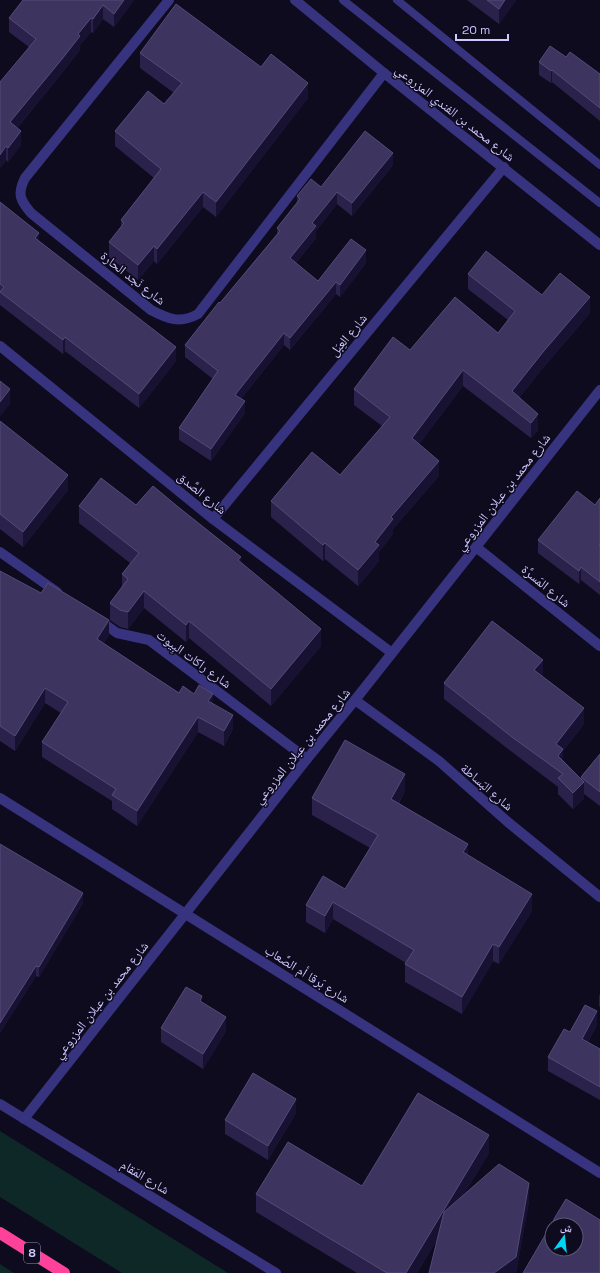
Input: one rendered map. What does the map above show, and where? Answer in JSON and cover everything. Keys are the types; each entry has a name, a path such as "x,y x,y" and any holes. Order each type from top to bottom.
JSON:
{"highway":[{"name":"8","path":"0,1233 64,1273"}],"street":[{"name":"شارع نَجد الحارة","path":"169,0 25,178 22,184 21,194 22,202 31,213 151,310 165,318 178,320 189,319 198,314 384,73"},
{"name":"شارع محمد بن الفندي المزروعي","path":"295,0 600,245"},
{"name":"شارع العِبَل","path":"213,518 504,167"},
{"name":"شارع الصِّدق","path":"0,346 213,518 392,653"},
{"name":"شارع محمد بن عبلان المزروعي","path":"24,1119 600,390"},
{"name":"شارع المَسرَّة","path":"476,547 600,646"},
{"path":"0,552 63,596"},
{"name":"شارع راكات البِيوت","path":"88,613 117,633 149,640 307,759"},
{"name":"شارع البَساطة","path":"355,700 439,761 509,823 600,897"},
{"name":"شارع بَرقا أم الصَّعاب","path":"0,798 600,1173"},
{"name":"شارع المَقام","path":"0,1104 276,1273"}],"lane":[{"path":"343,0 600,203"},
{"path":"397,0 600,164"}],"green space":[{"path":"0,1131 228,1273 122,1273 0,1197"},
{"path":"0,1264 14,1273 0,1273"}],"building":[{"path":"23,0 124,0 114,14 103,5 93,19 91,18 78,34 80,36 10,122 21,131 8,148 6,146 0,155 0,82 36,39 9,18"},
{"path":"487,0 505,0 499,9"},
{"path":"176,4 261,67 271,54 308,83 216,202 203,192 157,249 154,246 138,265 109,242 124,223 121,220 161,169 115,131 148,91 164,104 182,83 140,53"},
{"path":"550,46 566,57 570,52 600,74 600,108 552,70 551,71 539,62"},
{"path":"365,131 393,153 352,203 337,192 312,223 316,226 290,258 318,281 351,239 366,250 340,285 336,282 290,338 284,333 235,395 245,401 211,449 179,428 218,371 185,345 219,302 220,303 280,231 277,228 300,199 297,196 311,179 321,187"},
{"path":"0,202 39,233 35,238 176,347 139,394 65,337 63,340 0,292 4,287 0,284"},
{"path":"486,251 542,295 560,273 590,297 512,391 538,414 531,423 463,370 412,438 439,461 391,517 393,519 375,542 379,545 358,570 325,543 323,545 271,501 312,452 340,475 390,417 354,389 393,337 410,350 455,297 498,333 515,311 468,274"},
{"path":"0,381 10,389 0,402"},
{"path":"0,421 68,475 23,532 0,514"},
{"path":"101,478 136,505 153,486 241,557 238,560 321,629 271,689 189,621 186,625 144,591 128,612 120,610 110,603 128,579 122,574 139,553 79,506"},
{"path":"577,491 595,505 600,498 600,582 581,567 579,571 538,540"},
{"path":"0,571 41,593 48,583 109,620 97,639 179,693 183,686 194,694 199,685 213,694 208,701 233,715 224,731 198,717 137,811 112,795 116,789 42,742 68,702 45,688 15,736 0,726"},
{"path":"492,621 543,660 534,670 584,708 556,744 563,749 558,756 584,782 573,793 558,778 563,774 512,737 444,683"},
{"path":"345,740 405,774 391,799 468,844 463,852 532,894 499,947 493,944 462,997 405,964 414,950 333,902 325,916 306,905 323,876 345,889 378,835 312,798"},
{"path":"600,754 600,792 581,777"},
{"path":"0,844 83,893 39,967 36,966 0,1023"},
{"path":"186,987 202,996 200,1001 226,1017 203,1054 161,1028"},
{"path":"585,1005 597,1011 582,1039 600,1049 600,1087 548,1057 564,1029 570,1032"},
{"path":"253,1073 296,1099 268,1146 225,1120"},
{"path":"418,1093 489,1135 406,1273 387,1273 256,1194 288,1142 362,1186"},
{"path":"499,1164 529,1183 516,1257 494,1273 429,1273 444,1212"},
{"path":"566,1199 600,1220 600,1273 523,1273 544,1237 544,1257 584,1257 584,1217 555,1217"}]}
